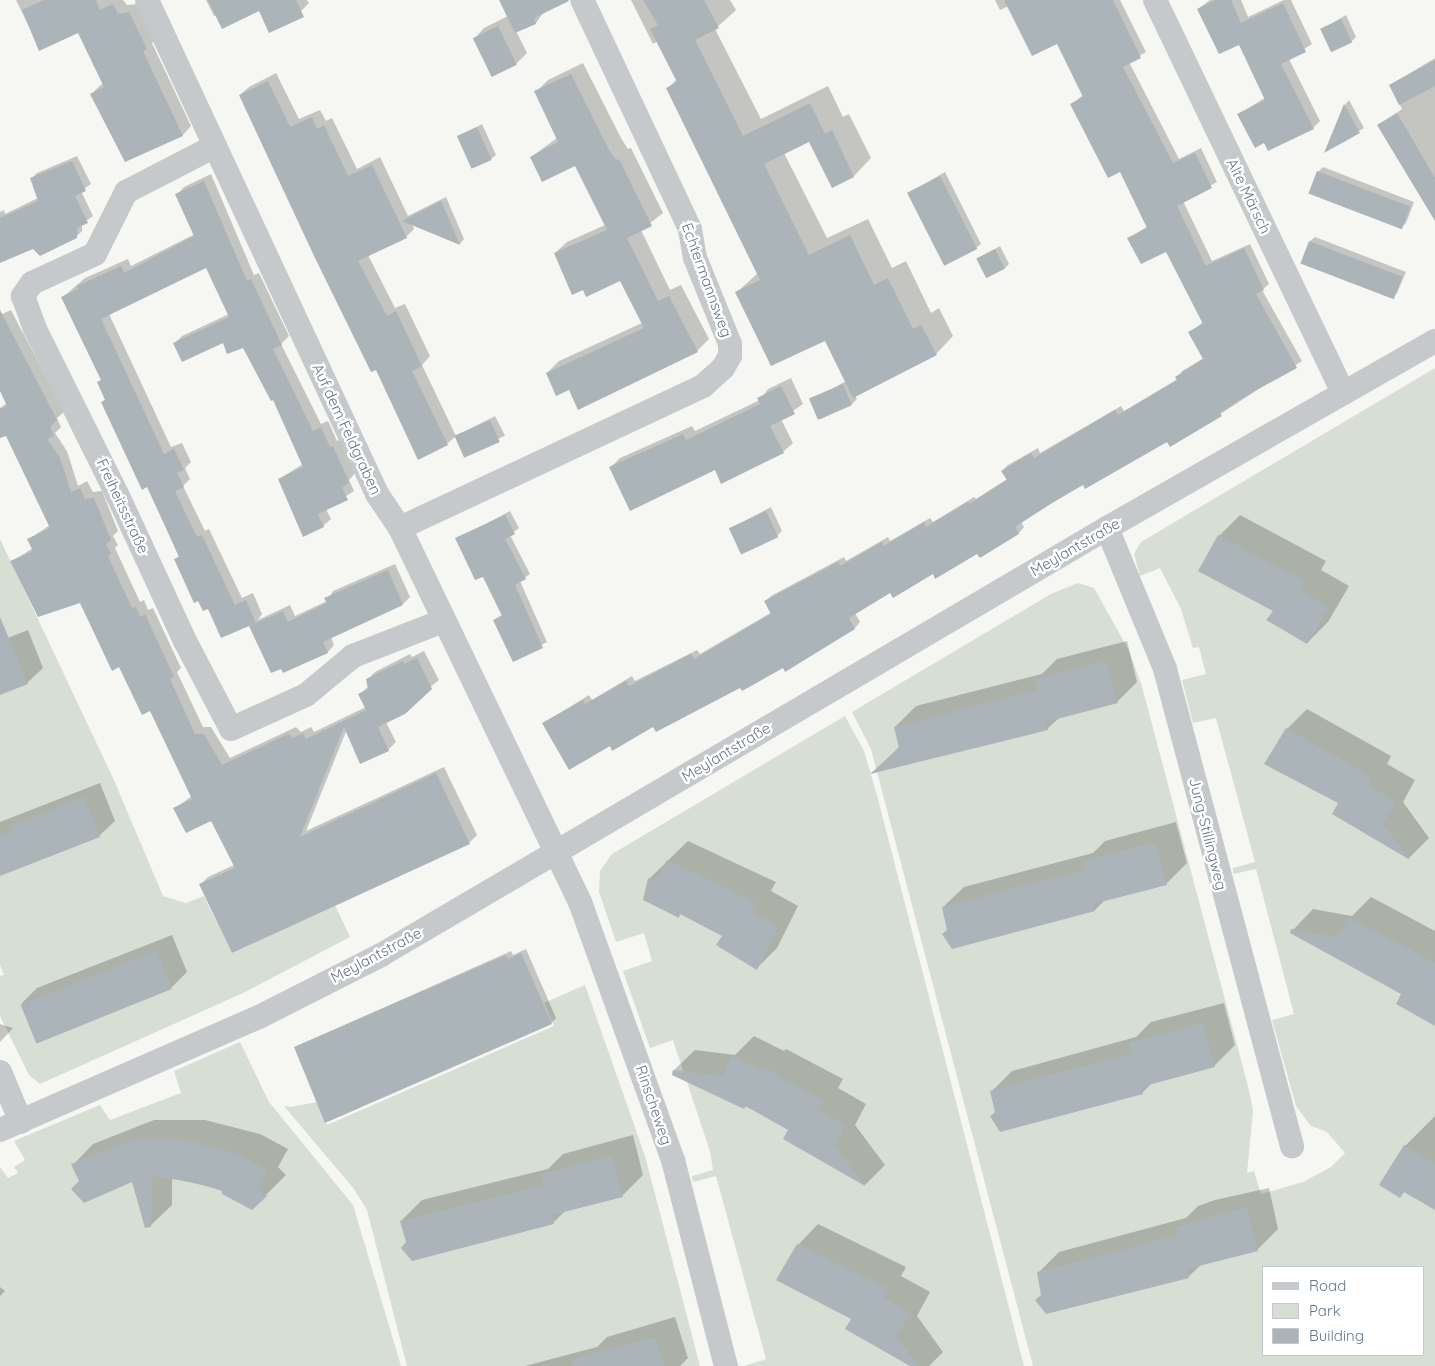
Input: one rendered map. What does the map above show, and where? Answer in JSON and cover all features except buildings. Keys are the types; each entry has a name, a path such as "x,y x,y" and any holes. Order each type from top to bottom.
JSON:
{"street":[{"name":"Auf dem Feldgraben","path":"147,0 377,494 400,528 556,854"},
{"name":"Echtermannsweg","path":"400,528 703,386 723,368 730,356 730,344 695,258 690,229 582,0"},
{"name":"Alte Märsch","path":"1155,0 1343,393"},
{"name":"Freiheitsstraße","path":"215,146 126,192 95,254 32,284 23,296 35,329 118,496 185,641 230,729 306,695 353,656 443,621"},
{"name":"Meylantstraße","path":"11,1126 272,1010 380,954 556,854 1107,528 1435,341"},
{"name":"Jung-Stillingweg","path":"1107,528 1165,669 1292,1146"},
{"name":"Rinscheweg","path":"556,854 602,957 670,1152 726,1366"},
{"path":"0,1072 11,1126"}],"green space":[{"path":"1435,368 1435,1366 1033,1366 871,749 852,712 1051,594 1078,583 1094,588 1128,649 1141,683 1249,1090 1253,1111 1247,1173 1254,1171 1261,1194 1303,1182 1331,1167 1345,1153 1327,1132 1311,1126 1296,1106 1272,1020 1294,1014 1256,869 1233,874 1233,868 1255,862 1216,718 1193,723 1182,680 1206,674 1199,647 1193,648 1181,609 1160,568 1140,576 1134,554 1141,542"},
{"path":"0,539 113,778 163,896 186,903 204,896 232,953 335,905 350,937 243,993 40,1084 29,1075 0,1016 0,976 4,975 0,965"},
{"path":"845,716 864,751 878,799 1024,1366 744,1366 766,1359 716,1176 693,1182 692,1176 713,1170 710,1151 673,1040 650,1048 623,971 652,961 644,933 616,942 599,892 600,871 612,854"},
{"path":"585,985 645,1156 700,1366 407,1366 367,1210 354,1189 284,1106 291,1107 317,1102 327,1125 554,1026 544,1003"},
{"path":"240,1042 269,1102 353,1205 401,1366 0,1366 0,1167 8,1178 18,1173 14,1167 25,1160 14,1141 100,1105 110,1120 181,1093 174,1071"}]}
